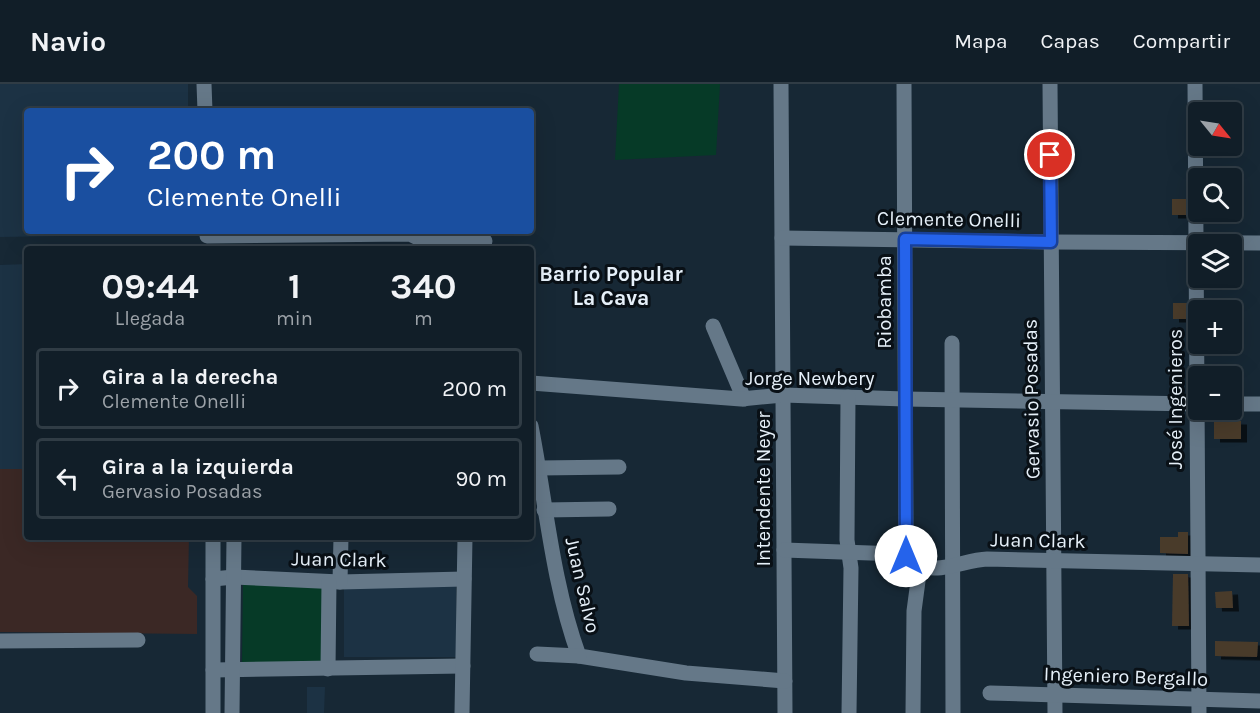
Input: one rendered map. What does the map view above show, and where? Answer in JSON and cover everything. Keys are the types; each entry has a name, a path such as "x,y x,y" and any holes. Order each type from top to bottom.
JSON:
{"street":[{"path":"204,84 205,108"},
{"name":"Intendente Neyer","path":"781,84 785,713"},
{"name":"Riobamba","path":"904,84 906,556"},
{"name":"Gervasio Posadas","path":"1050,84 1055,713"},
{"name":"José Ingenieros","path":"1195,84 1195,234"},
{"path":"207,239 249,234"},
{"path":"275,234 420,242 485,241"},
{"name":"Clemente Onelli","path":"782,238 1188,242"},
{"name":"Clemente Onelli","path":"1242,243 1260,243"},
{"name":"José Ingenieros","path":"1196,288 1197,366"},
{"path":"714,326 744,399"},
{"path":"952,343 953,713"},
{"name":"Jorge Newbery","path":"534,383 744,399 783,395 1188,404"},
{"path":"848,397 847,540 851,568 849,713"},
{"path":"1242,404 1260,404"},
{"name":"José Ingenieros","path":"1197,420 1199,706"},
{"name":"Juan Salvo","path":"534,442 544,510 570,628 579,656 686,673 785,681"},
{"path":"539,468 619,467"},
{"path":"544,510 609,509"},
{"path":"213,540 213,713"},
{"path":"232,713 234,540"},
{"path":"328,669 341,540"},
{"path":"462,713 465,540"},
{"path":"784,550 899,554 920,566 914,611 913,713"},
{"name":"Juan Clark","path":"920,566 954,566 987,559 1260,565"},
{"name":"Juan Clark","path":"213,579 234,577 335,582 464,579"},
{"path":"0,641 138,640"},
{"path":"537,654 579,656"},
{"path":"213,670 463,666"},
{"name":"Ingeniero Bergallo","path":"990,693 1055,694 1199,706 1260,701"}],"shaded area":[{"path":"0,84 188,84 188,108 24,108 24,234 189,234 0,237"},
{"path":"24,264 24,469 0,469 0,265"},
{"path":"0,469 24,469 24,540 189,540 188,587 197,596 197,634 0,632"},
{"path":"456,581 456,657 344,657 344,582"},
{"path":"307,687 325,687 324,713 307,713"}],"green space":[{"path":"619,84 720,84 716,155 615,160"},
{"path":"243,582 334,582 333,663 242,663"}],"building":[{"path":"1172,199 1186,199 1186,215 1172,215"},
{"path":"1173,303 1187,303 1187,319 1173,319"},
{"path":"1214,420 1241,421 1241,439 1214,439"},
{"path":"1178,532 1188,532 1188,554 1160,553 1160,537 1178,537"},
{"path":"1173,574 1188,574 1189,626 1172,626"},
{"path":"1232,591 1233,608 1216,608 1215,592"},
{"path":"1215,641 1258,642 1257,657 1215,656"}],"district":[{"name":"Barrio Popular La Cava","path":"611,286"}],"route":[{"path":"906,556 905,239 1051,242 1050,155"}]}
